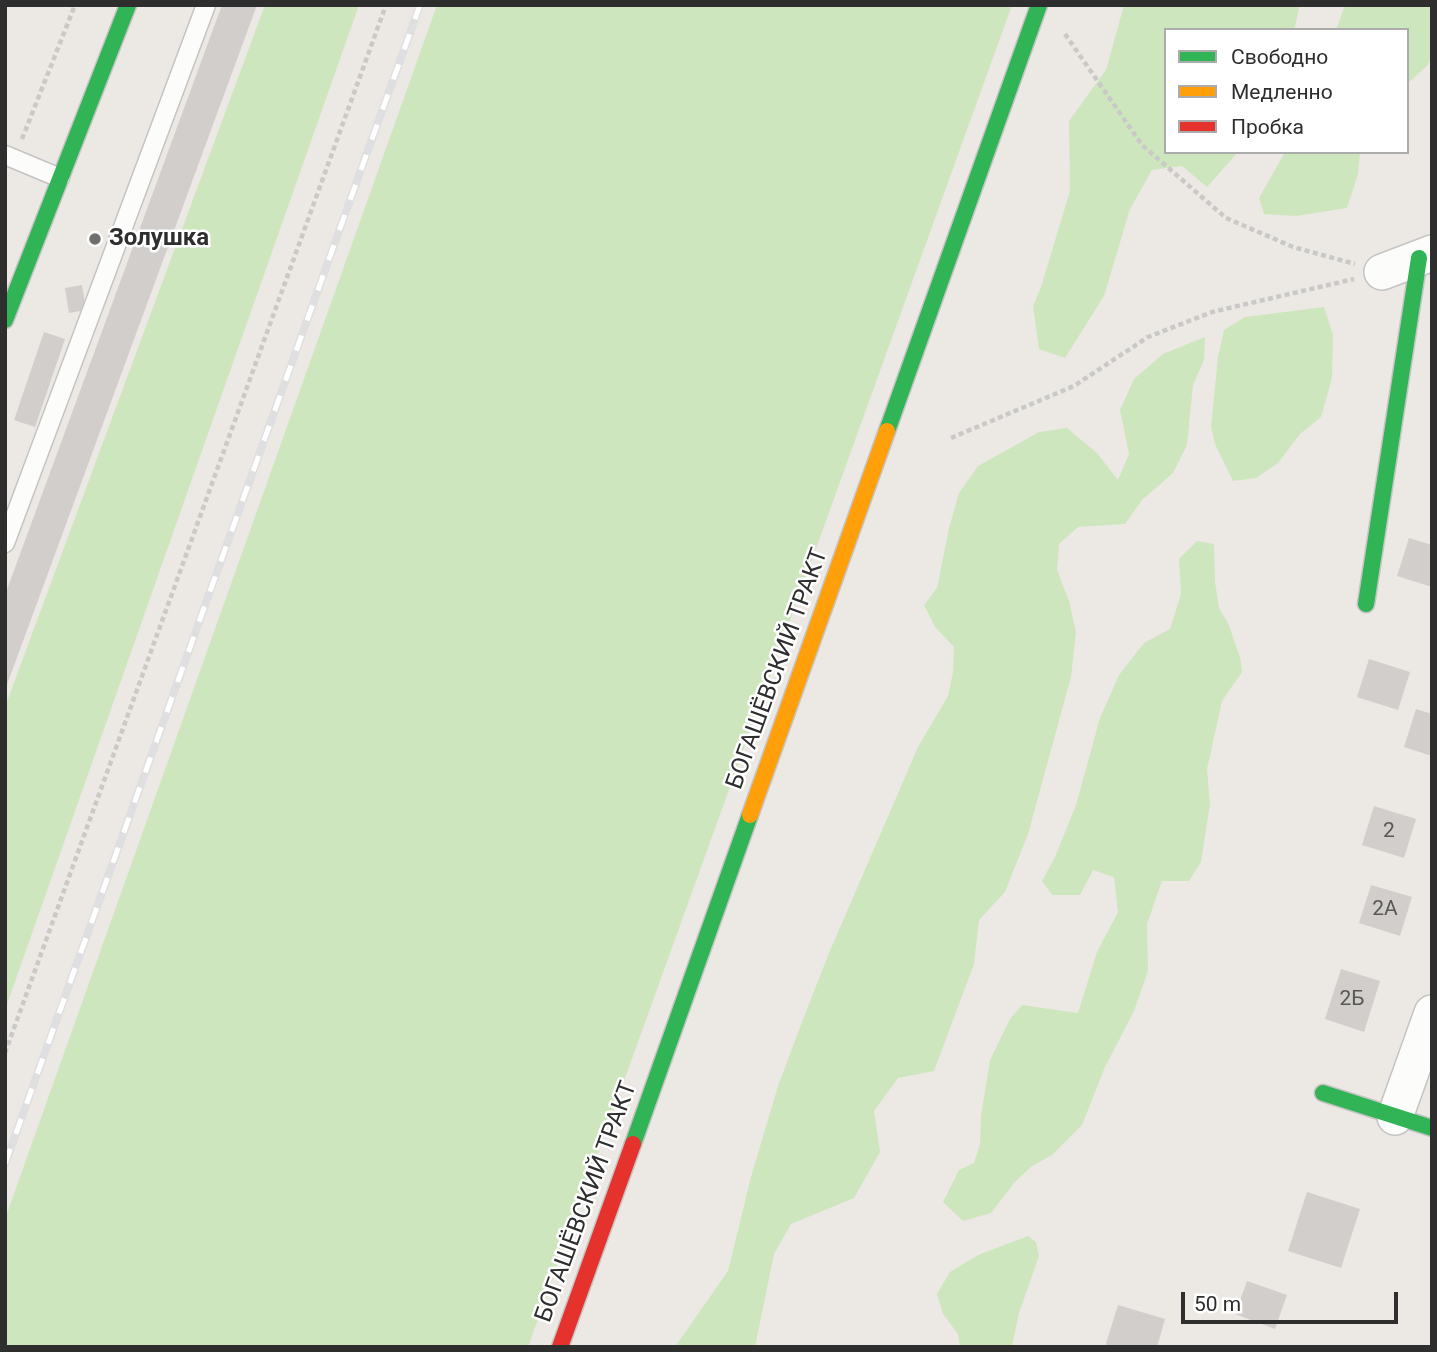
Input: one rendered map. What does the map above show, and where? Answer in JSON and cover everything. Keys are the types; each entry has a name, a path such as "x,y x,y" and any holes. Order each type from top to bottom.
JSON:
{"main road":[{"path":"5,320 128,5"},
{"name":"БОГАШЁВСКИЙ ТРАКТ","path":"560,1347 1039,5"},
{"path":"1367,604 1426,256"},
{"path":"1323,1093 1432,1128"}],"street":[{"path":"1382,272 1426,256"},
{"path":"1395,1117 1432,1013"}],"lane":[{"path":"5,543 205,5"},
{"path":"10,157 60,178"}],"path":[{"path":"10,157 75,5"},
{"path":"5,1053 386,5"},
{"path":"1062,29 1142,145 1226,218 1293,247 1382,272"},
{"path":"951,438 1074,386 1148,337 1212,312 1382,272"}],"green space":[{"path":"265,5 359,5 5,1010 5,707"},
{"path":"437,5 1012,5 528,1347 5,1347 5,1219"},
{"path":"1124,5 1300,5 1294,28 1164,28 1164,154 1236,154 1207,187 1182,166 1152,170 1130,209 1104,296 1065,358 1039,349 1033,306 1070,191 1069,121 1106,70"},
{"path":"1345,5 1432,5 1432,56 1428,65 1409,82 1409,28 1337,28"},
{"path":"1284,154 1360,154 1358,174 1347,208 1296,216 1264,214 1259,198"},
{"path":"1324,307 1333,335 1332,378 1321,417 1300,434 1278,463 1256,478 1233,481 1215,444 1211,427 1218,357 1224,330 1245,317"},
{"path":"1205,337 1204,360 1193,385 1187,445 1173,473 1142,500 1125,524 1078,527 1059,544 1057,570 1069,601 1076,632 1071,677 1028,834 1005,892 979,920 974,964 934,1071 898,1078 874,1111 880,1152 854,1198 791,1224 774,1254 755,1347 675,1347 728,1271 751,1177 778,1086 800,1027 918,747 948,696 954,647 935,627 924,605 937,588 959,493 978,466 1039,432 1067,428 1097,453 1118,480 1129,454 1120,410 1134,379 1163,354"},
{"path":"1197,541 1214,544 1219,608 1228,623 1240,657 1242,672 1222,701 1207,769 1210,804 1201,862 1189,881 1162,881 1147,924 1148,971 1134,1011 1105,1067 1082,1125 1052,1155 1032,1166 1014,1183 991,1213 963,1221 943,1202 959,1170 974,1163 980,1144 981,1116 990,1060 1010,1019 1022,1005 1078,1013 1097,952 1118,912 1114,877 1093,870 1080,895 1052,895 1042,881 1076,805 1100,718 1119,675 1144,643 1170,629 1181,594 1179,559"},
{"path":"1028,1236 1036,1242 1039,1256 1019,1313 1012,1347 960,1347 958,1334 943,1314 937,1294 950,1272 978,1255"}],"building":[{"path":"222,5 257,5 5,690 5,595"},
{"path":"82,285 86,310 69,313 65,288"},
{"path":"44,332 65,339 35,427 14,420"},
{"path":"1409,538 1432,545 1432,587 1397,576"},
{"path":"1369,659 1410,672 1398,710 1357,697"},
{"path":"1416,709 1432,714 1432,756 1404,747"},
{"path":"1374,806 1416,819 1404,858 1362,845"},
{"path":"1371,885 1412,897 1400,936 1359,923"},
{"path":"1341,969 1380,981 1364,1032 1325,1019"},
{"path":"1307,1192 1360,1209 1341,1268 1288,1251"},
{"path":"1247,1281 1287,1295 1275,1329 1235,1314"},
{"path":"1118,1305 1165,1319 1157,1347 1105,1347"}],"railway":[{"path":"5,1164 420,5"}],"traffic: fast":[{"path":"5,320 128,5"},
{"path":"887,431 1039,5"},
{"path":"1366,604 1419,258"},
{"path":"633,1144 750,815"},
{"path":"1323,1093 1432,1128"}],"traffic: slow":[{"path":"750,815 887,431"}],"traffic: jam":[{"path":"560,1347 633,1144"}],"place":[{"name":"Золушка","path":"95,239"}]}
